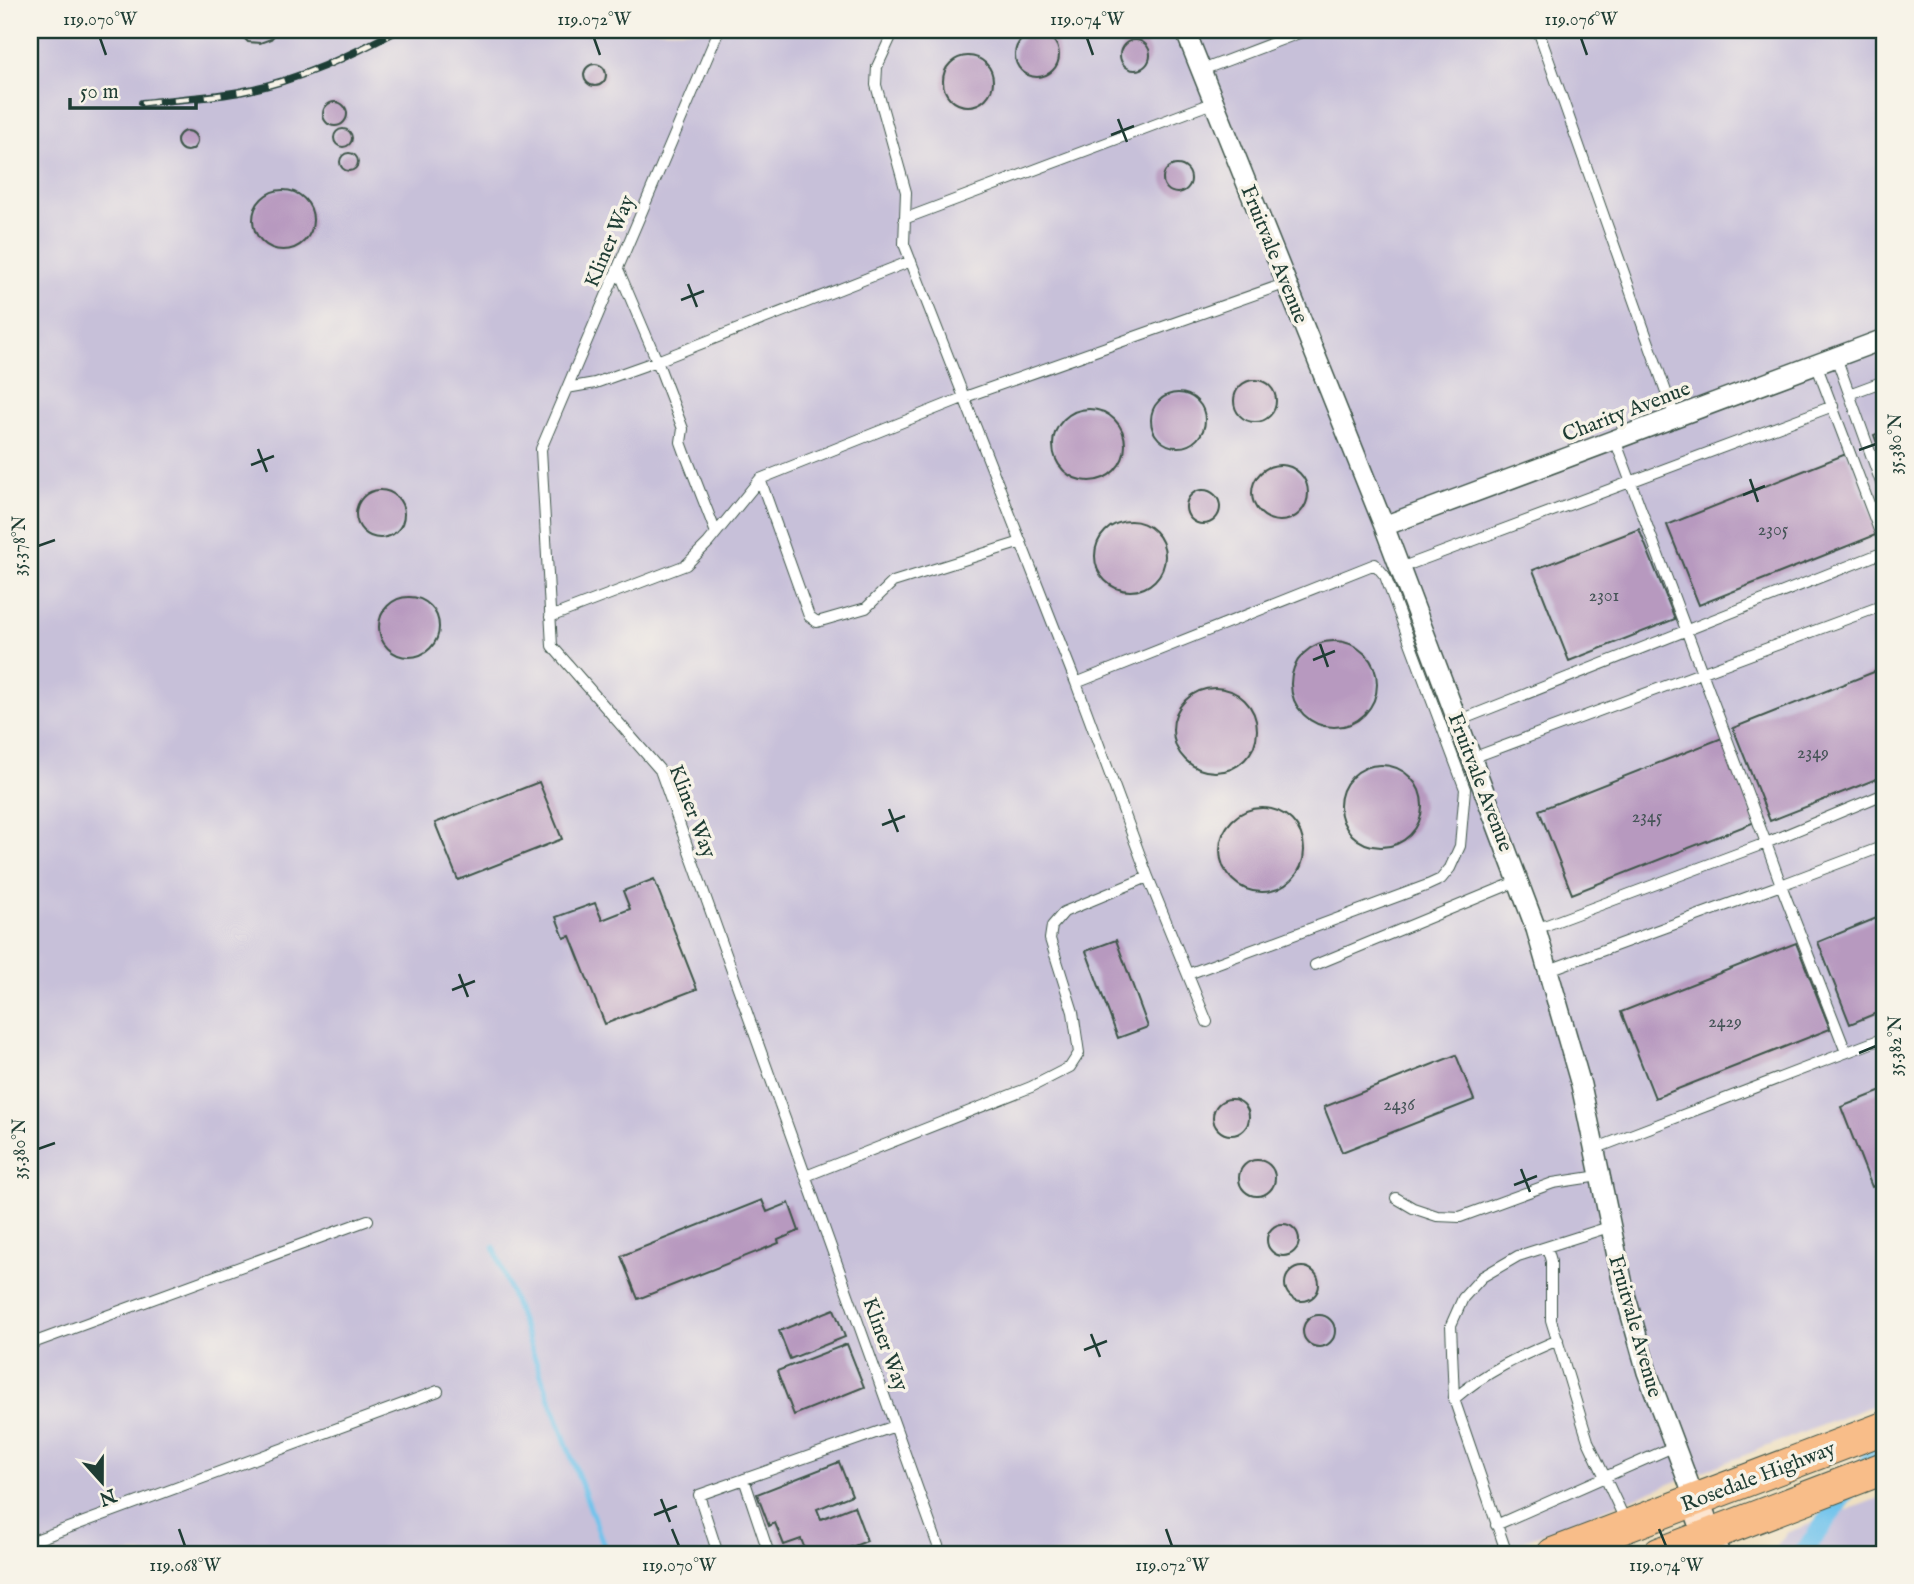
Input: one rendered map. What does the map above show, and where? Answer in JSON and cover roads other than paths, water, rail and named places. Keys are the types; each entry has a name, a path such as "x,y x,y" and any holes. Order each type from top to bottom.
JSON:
{"main road":[{"name":"Rosedale Highway","path":"1553,1554 1884,1428"},
{"name":"Rosedale Highway","path":"1659,1554 1711,1545 1778,1508 1884,1468"},
{"name":"Fruitvale Avenue","path":"1695,1500 1711,1545"}],"street":[{"name":"Fruitvale Avenue","path":"1185,30 1384,526 1536,929 1581,1085 1609,1227 1647,1372 1695,1500"},
{"name":"Charity Avenue","path":"1384,526 1884,339"}],"lane":[{"name":"Kliner Way","path":"719,30 541,449 552,646 660,770 941,1554"},
{"path":"894,30 877,67 876,85 906,192 905,244 1076,683 1148,877 1207,1022"},
{"path":"1202,70 1307,30"},
{"path":"1538,30 1675,418"},
{"path":"904,219 1214,102"},
{"path":"567,388 595,383 657,361 911,261"},
{"path":"618,269 683,429 681,442 716,533"},
{"path":"550,617 686,565 760,479 965,397 1287,283"},
{"path":"1836,357 1884,491"},
{"path":"1816,364 1884,543"},
{"path":"1849,394 1884,381"},
{"path":"1400,568 1634,483 1833,406"},
{"path":"1615,440 1634,483 1781,885 1846,1052"},
{"path":"760,479 809,617 817,622 866,608 893,582 1021,542"},
{"path":"1458,721 1884,552"},
{"path":"1076,683 1375,564 1385,576 1465,789 1460,846 1450,869 1428,885 1188,974"},
{"path":"1472,758 1884,605"},
{"path":"1536,929 1766,843 1884,794"},
{"path":"1549,970 1884,846"},
{"path":"806,1176 1031,1087 1070,1066 1079,1052 1073,1012 1049,939 1052,926 1064,912 1148,877"},
{"path":"1315,965 1518,881"},
{"path":"1594,1149 1884,1038"},
{"path":"1395,1198 1413,1208 1437,1216 1460,1217 1553,1183 1599,1176"},
{"path":"30,1344 368,1220"},
{"path":"1507,1554 1454,1399 1451,1325 1463,1298 1482,1277 1518,1256 1609,1227"},
{"path":"1547,1247 1551,1261 1552,1320 1588,1441 1628,1526"},
{"path":"1454,1399 1476,1380 1508,1361 1558,1340"},
{"path":"30,1542 438,1391"},
{"path":"718,1554 699,1495 895,1426"},
{"path":"1496,1525 1673,1447"},
{"path":"744,1479 769,1554"}],"waterway":[{"path":"494,1247 607,1554"},
{"path":"1802,1554 1884,1440"}],"railway":[{"path":"142,103 219,95 264,86 324,66 398,30"}]}
